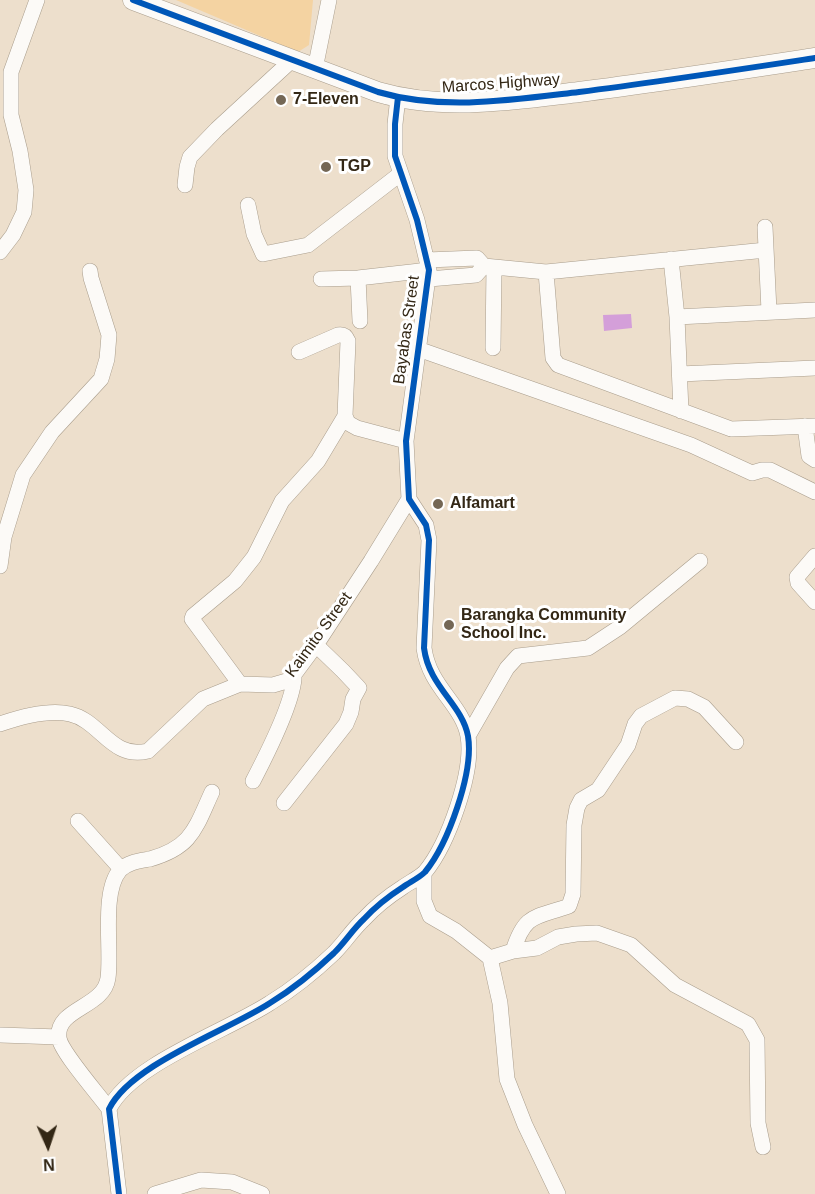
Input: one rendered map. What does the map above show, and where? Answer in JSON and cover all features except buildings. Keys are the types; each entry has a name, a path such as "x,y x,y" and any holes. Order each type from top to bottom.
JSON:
{"main road":[{"name":"Marcos Highway","path":"133,0 315,69 398,97 417,101 455,103 534,97 661,82 815,57"}],"street":[{"path":"0,252 13,235 24,212 26,190 11,115 11,72 37,0"},
{"path":"315,69 329,0"},
{"path":"185,185 190,157 292,60"},
{"name":"Bayabas Street","path":"398,97 395,156 417,220 428,270 406,441 409,499"},
{"path":"248,205 254,234 263,254 285,250 308,245 400,174"},
{"path":"765,227 769,311"},
{"path":"321,279 358,278 428,270 477,258 489,266 546,272 766,250"},
{"path":"671,259 677,317 681,411"},
{"path":"489,266 493,348"},
{"path":"0,566 4,537 23,475 52,432 101,379 109,335 90,271"},
{"path":"546,272 553,358 558,365 731,429 810,426 809,456 815,460"},
{"path":"358,278 360,321"},
{"path":"677,317 815,310"},
{"path":"299,352 338,335 342,334 346,337 348,341 345,416 348,423 357,428 406,441"},
{"path":"417,349 691,445 752,473 762,470 777,473 815,492"},
{"path":"680,374 815,368"},
{"path":"240,684 192,619 193,616 235,580 254,557 282,501 318,460 345,416"},
{"path":"109,1109 114,1099 129,1085 165,1059 270,1003 306,977 335,952 364,918 400,888 424,873 442,845 454,816 467,768 468,736 461,718 437,684 426,662 424,648 429,540 426,525 409,499"},
{"name":"Kaimito Street","path":"0,724 50,712 70,714 88,723 123,750 140,753 148,751 203,699 240,684 273,685 290,680 316,645 409,499"},
{"path":"815,556 797,577 798,583 815,602"},
{"path":"468,736 507,668 518,656 588,648 620,627 700,561"},
{"path":"284,803 346,724 353,699 358,692 357,686 350,678 316,645"},
{"path":"253,781 282,717 293,687 294,674"},
{"path":"513,951 518,935 526,922 538,915 568,906 573,894 574,825 577,808 581,800 598,790 628,745 635,724 641,716 675,698 688,699 704,707 736,742"},
{"path":"119,1194 109,1109 60,1045 59,1027 64,1019 94,1000 108,980 110,906 113,885 121,869 128,864 153,858 182,845 195,828 212,792"},
{"path":"78,821 121,869"},
{"path":"424,873 424,901 430,916 456,931 490,958 500,1003 507,1079 525,1125 558,1194"},
{"path":"490,958 513,951 537,948 558,937 597,933 631,945 675,985 748,1024 757,1040 758,1124 763,1147"},
{"path":"0,1035 59,1037"},
{"path":"155,1194 201,1180 232,1182 262,1194"}],"shaded area":[{"path":"176,0 313,0 309,45 298,52"},
{"path":"631,314 632,328 604,331 603,315"}],"cycle path":[{"path":"133,0 378,92 427,101 478,102 528,98 815,58"},
{"path":"119,1194 109,1109 120,1093 137,1077 158,1063 279,998 327,960 377,906 425,872 442,844 463,787 469,751 468,736 459,714 432,674 427,662 424,648 429,540 426,525 409,499 406,441 429,270 417,220 395,156 398,97"}],"place":[{"name":"7-Eleven","path":"281,100"},
{"name":"TGP","path":"326,167"},
{"name":"Alfamart","path":"438,504"},
{"name":"Barangka Community School Inc.","path":"449,625"}]}
